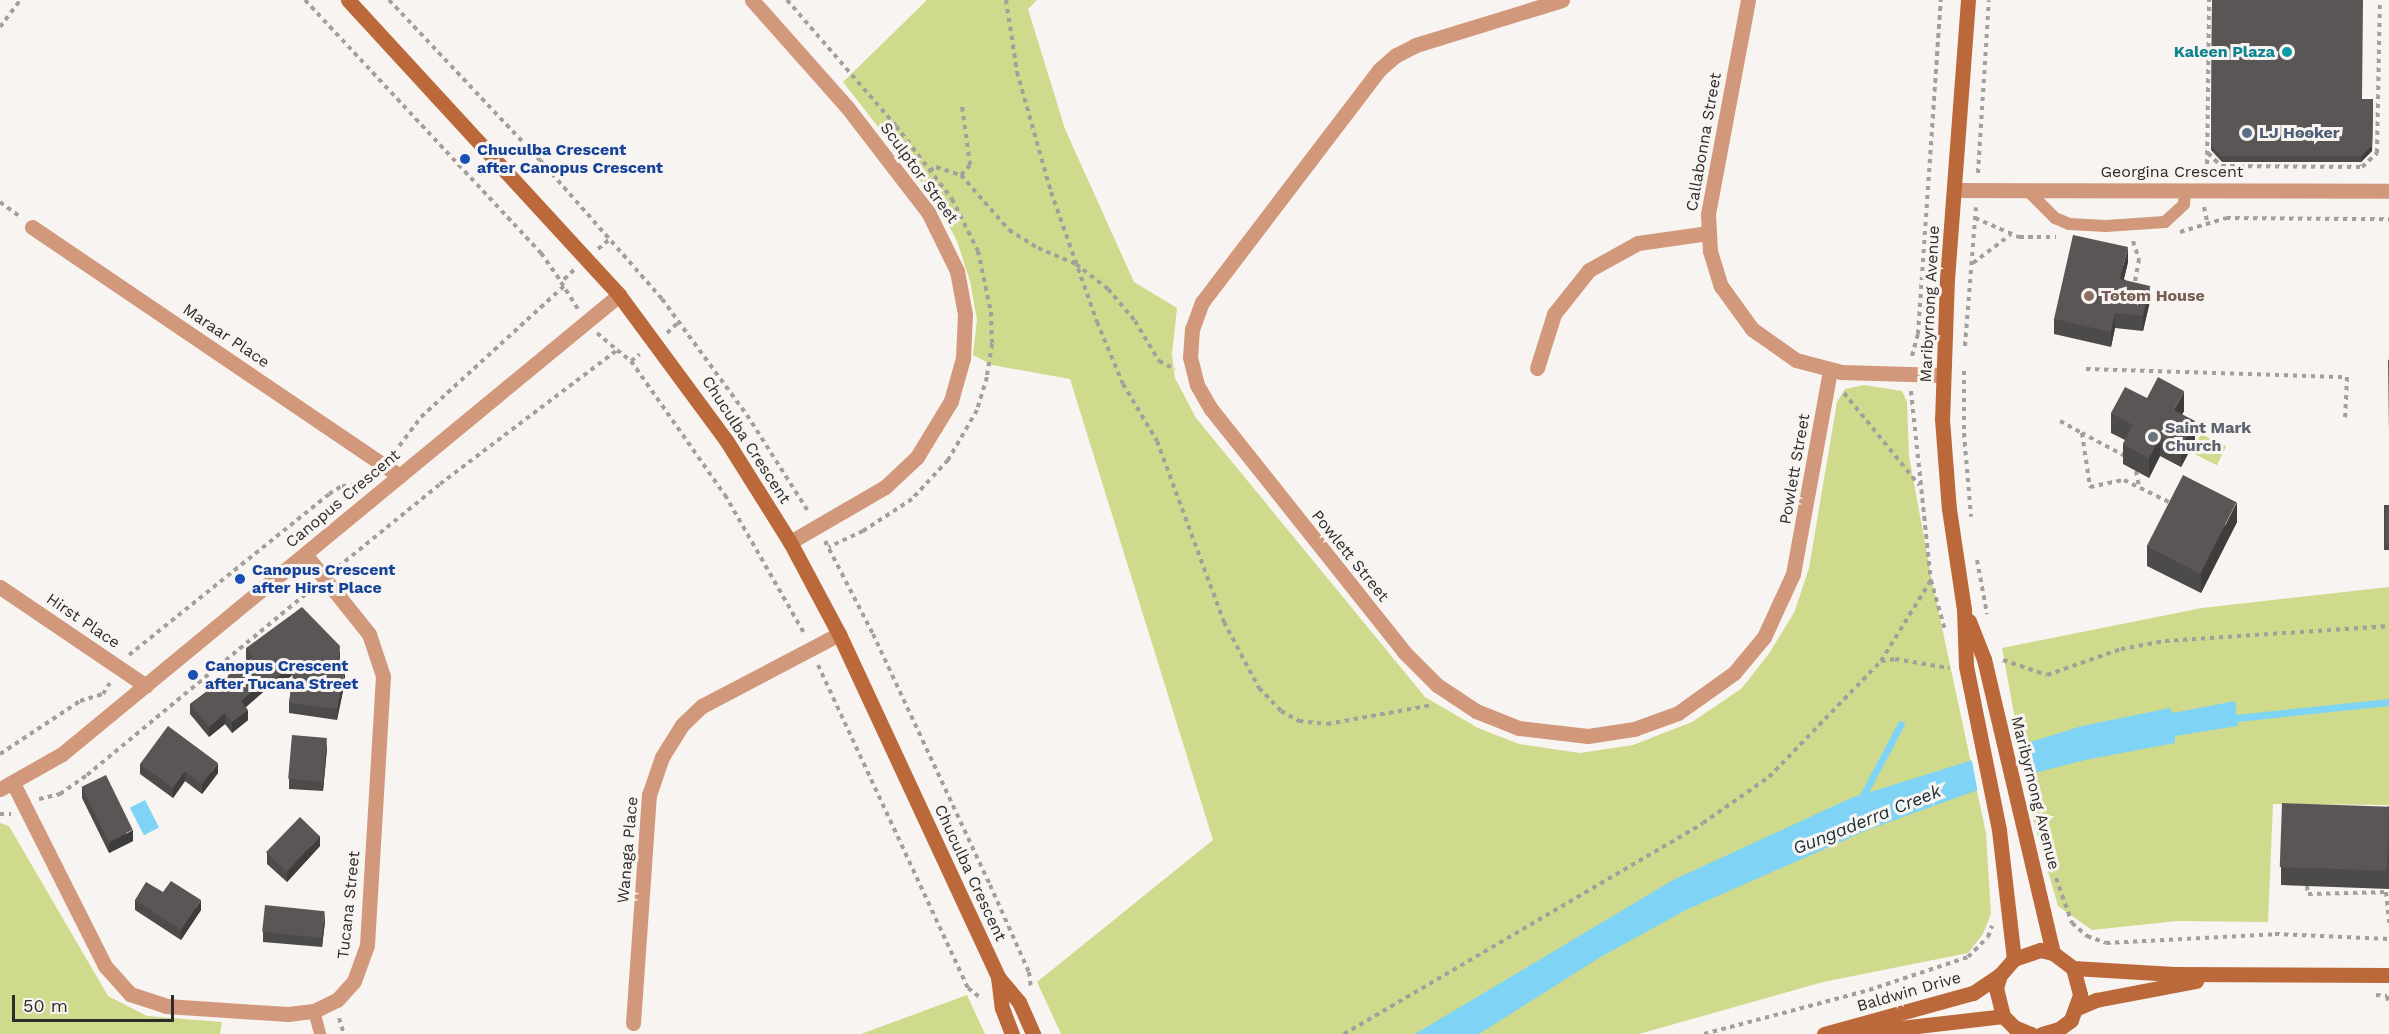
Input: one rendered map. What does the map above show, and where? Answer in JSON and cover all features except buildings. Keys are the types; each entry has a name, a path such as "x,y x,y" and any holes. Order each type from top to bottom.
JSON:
{"street":[{"name":"Chuculba Crescent","path":"348,0 619,295 656,342 726,440 790,542 839,634 998,977 1019,1002 1033,1034"},
{"name":"Sculptor Street","path":"752,0 847,107 908,186 940,231 962,293 965,336 951,401 931,439 902,472 866,499 790,542"},
{"name":"Powlett Street","path":"1562,0 1416,45 1387,62 1210,290 1192,328 1193,371 1211,410 1404,652 1457,700 1519,728 1588,736 1656,722 1717,688 1757,647 1786,596 1799,552 1830,374"},
{"name":"Callabonna Street","path":"1748,0 1710,195 1708,233 1721,286 1746,323 1780,351 1830,374 1943,375"},
{"name":"Maribyrnong Avenue","path":"1968,0 1943,375 1948,509 1964,609 1966,666 1999,830 2014,959"},
{"name":"Georgina Crescent","path":"1955,190 2389,191"},
{"name":"Maraar Place","path":"32,227 400,476"},
{"path":"1537,368 1554,314 1589,270 1638,243 1708,233"},
{"name":"Canopus Crescent","path":"6,786 62,753 146,686 619,295"},
{"name":"Tucana Street","path":"6,786 24,807 105,966 130,994 166,1006 288,1014 314,1011 346,992 365,958 383,691 381,661 369,634 305,554"},
{"name":"Hirst Place","path":"0,587 146,686"},
{"name":"Maribyrnong Avenue","path":"1964,609 1984,659 2054,953"},
{"name":"Wanaga Place","path":"633,1023 649,795 662,757 682,725 702,706 839,634"},
{"path":"2014,959 2026,952 2054,953 2073,968 2079,981 2077,1008"},
{"name":"Baldwin Drive","path":"1824,1034 1973,993 2000,975 2014,959"},
{"path":"2073,968 2234,974 2389,975"},
{"path":"2042,1034 2059,1029 2077,1008 2096,1000 2234,974"},
{"path":"2000,975 1997,1003 2003,1016 2014,1027 2031,1034"},
{"name":"Chuculba Crescent","path":"998,977 1002,1008 1012,1034"},
{"name":"Baldwin Drive","path":"1843,1034 2003,1016"}],"lane":[{"path":"2027,190 2055,218 2069,224 2106,226 2165,222 2184,204 2185,190"},
{"path":"314,1011 320,1034"}],"path":[{"path":"0,27 20,0"},
{"path":"305,0 541,253 586,322 631,361 725,495 811,648 968,987 989,1006"},
{"path":"787,0 930,170 968,227 987,279 992,344 987,377 972,418 931,481 890,514 829,547"},
{"path":"1006,0 1017,72 1076,264 1123,384 1157,441 1224,622 1259,688 1281,711 1299,721 1328,724 1457,700"},
{"path":"1941,0 1918,334 1910,355 1912,374 1908,394 1916,429 1919,485 1931,580 1948,637"},
{"path":"1964,354 1989,0"},
{"path":"2208,167 2209,0"},
{"path":"2208,153 2221,166 2362,167 2377,153 2380,0"},
{"path":"961,175 970,165 962,106"},
{"path":"908,186 930,170 942,167 961,175 1009,230 1038,248 1076,264 1108,289 1136,321 1159,361 1181,372 1179,366"},
{"path":"0,202 32,227"},
{"path":"1972,263 2010,234"},
{"path":"2132,237 2139,259 2132,297"},
{"path":"0,754 80,701 103,694 125,658 329,494 342,486 355,486 383,464 421,417 587,258 611,238"},
{"path":"631,361 679,322"},
{"path":"0,814 8,815 60,794 87,775 440,484 617,350"},
{"path":"1904,357 1910,355"},
{"path":"1964,365 1964,433 1971,524"},
{"path":"2086,369 2347,377 2345,420"},
{"path":"1830,374 1919,485"},
{"path":"2060,421 2125,456"},
{"path":"2082,433 2090,488 2124,480 2177,506"},
{"path":"2136,471 2139,487"},
{"path":"1976,555 1989,625"},
{"path":"1344,1034 1703,823 1769,777 1881,661 1931,580"},
{"path":"1984,659 2006,661 2047,675 2121,649 2165,640 2389,626"},
{"path":"1881,661 1895,659 1946,669 1966,666"},
{"path":"2054,871 2066,909 2078,930 2106,943 2275,934 2389,939"},
{"path":"2307,886 2308,894 2387,892 2389,923"},
{"path":"2355,887 2355,893"},
{"path":"2046,912 2066,909"},
{"path":"1704,1034 1869,990 1968,957 1988,937 1993,922 2008,919"},
{"path":"2369,994 2387,996 2389,1004"}],"green space":[{"path":"927,0 1037,0 1028,9 1065,129 1134,282 1177,308 1172,354 1175,378 1196,418 1425,697 1478,728 1519,744 1580,753 1633,745 1692,722 1741,689 1768,655 1794,613 1809,568 1837,402 1845,389 1864,385 1902,391 1907,402 1909,456 1931,576 1986,833 1991,914 1983,934 1968,953 1823,982 1639,1034 1061,1034 1037,982 1213,840 1070,379 992,365 973,355 977,320 970,281 957,241 935,200 843,82"},
{"path":"2201,434 2226,446 2217,465 2192,453"},
{"path":"2389,587 2389,805 2273,804 2268,922 2177,921 2092,930 2058,906 2034,823 2002,648 2202,608"},
{"path":"0,823 9,826 108,996 147,1016 222,1022 220,1034 0,1034"},
{"path":"967,995 985,1034 861,1034"}],"water":[{"name":"Gungaderra Creek","path":"2235,701 2238,726 2175,736 2175,743 2085,760 2000,782 1870,829 1686,910 1599,958 1479,1034 1415,1034 1673,880 1851,798 2082,726 2170,708 2173,713"},
{"path":"145,800 159,828 144,835 130,808"}],"pier":[{"path":"2018,741 2025,779 1978,793 1971,756"}],"waterway":[{"name":"Gungaderra Creek","path":"2227,719 2389,702"},
{"path":"1860,801 1901,724"}],"place":[{"name":"Kaleen Plaza","path":"2287,52"},
{"name":"LJ Hooker","path":"2247,133"},
{"name":"Chuculba Crescent after Canopus Crescent","path":"465,159"},
{"name":"Totom House","path":"2089,296"},
{"name":"Saint Mark Church","path":"2153,437"},
{"name":"Canopus Crescent after Hirst Place","path":"240,579"},
{"name":"Canopus Crescent after Tucana Street","path":"193,675"}]}
